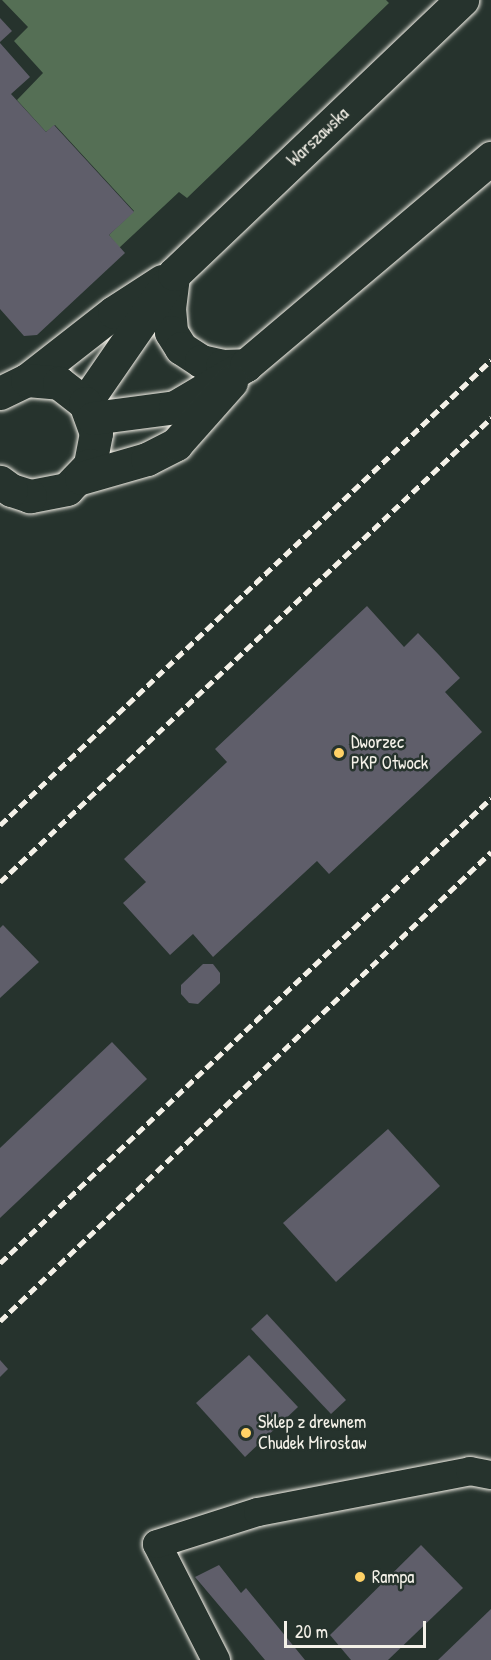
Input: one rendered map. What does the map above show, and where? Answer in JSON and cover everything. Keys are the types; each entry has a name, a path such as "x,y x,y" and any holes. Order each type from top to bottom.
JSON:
{"main road":[{"name":"Warszawska","path":"13,386 114,312 174,274 462,0"},
{"path":"0,512 67,489 81,478 147,459 176,444 246,365 491,158"},
{"name":"Warszawska","path":"89,410 174,274"},
{"path":"174,274 169,308 171,332 181,348 201,361 222,366 246,365"},
{"path":"89,410 175,407 246,365"},
{"path":"13,386 59,383 89,410 96,449 81,478"},
{"path":"0,482 11,490 30,496 50,495"}],"lane":[{"path":"216,1660 158,1544 258,1512 470,1471 491,1475"}],"green space":[{"path":"2,0 386,0 389,3 187,198 179,192 119,248 109,235 134,211 55,125 46,132 17,100 43,73 14,41 28,27"}],"building":[{"path":"0,18 12,31 0,42"},
{"path":"0,43 30,77 11,94 46,132 54,125 134,212 109,235 125,253 37,335 24,336 0,309"},
{"name":"Dworzec PKP Otwock","path":"367,606 404,647 418,633 460,678 445,692 482,732 329,874 317,861 213,957 193,934 170,955 123,903 146,882 124,859 227,762 215,749"},
{"path":"3,925 39,962 0,998 0,928"},
{"path":"203,964 213,964 220,973 220,983 198,1004 189,1003 181,994 181,985"},
{"path":"112,1042 147,1079 0,1218 0,1148"},
{"path":"388,1129 440,1186 336,1282 283,1223"},
{"path":"267,1314 346,1400 331,1414 251,1329"},
{"path":"249,1355 298,1407 245,1457 196,1403"},
{"path":"0,1360 8,1369 0,1377"},
{"path":"421,1545 463,1588 388,1660 351,1660 330,1635"},
{"path":"219,1565 241,1593 246,1588 305,1660 265,1660 195,1577"},
{"path":"491,1609 491,1660 438,1660"}],"railway":[{"path":"0,825 491,360"},
{"path":"0,882 491,418"},
{"path":"0,1263 491,798"},
{"path":"0,1321 491,852"}],"place":[{"name":"Dworzec PKP Otwock","path":"339,753"},
{"name":"Sklep z drewnem Chudek Mirosław","path":"246,1433"},
{"name":"Rampa","path":"360,1577"}]}
